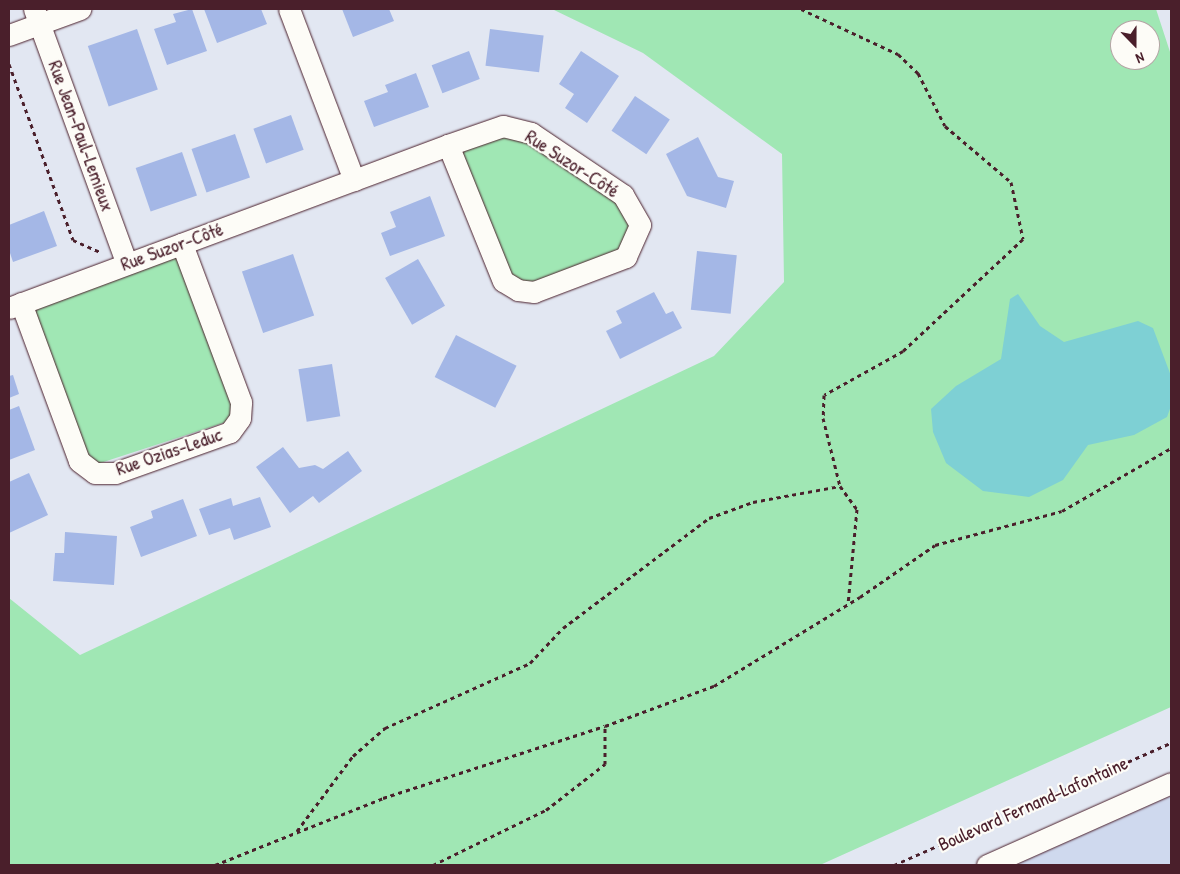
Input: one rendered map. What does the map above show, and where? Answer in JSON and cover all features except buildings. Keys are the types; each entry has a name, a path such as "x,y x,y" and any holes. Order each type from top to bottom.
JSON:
{"street":[{"path":"9,35 36,16 80,9"},
{"path":"289,9 354,180"},
{"name":"Rue Jean-Paul-Lemieux","path":"36,16 128,264"},
{"name":"Rue Suzor-Côté","path":"15,305 354,180 503,126 531,133 623,195 640,225 626,257 534,292 518,290 503,281 448,146"},
{"name":"Rue Ozias-Leduc","path":"15,305 79,461 95,473 115,473 230,432 240,418 241,402 182,244"},
{"name":"Boulevard Fernand-Lafontaine","path":"987,865 1171,783"}],"path":[{"path":"802,9 898,54 918,73 945,126 1011,182 1023,239 903,351 824,395 823,418 840,486 857,509 848,604"},
{"path":"9,64 73,240 128,264"},
{"path":"215,865 296,831 383,798 605,726 714,686 848,604 935,545 1062,511 1171,448"},
{"path":"296,831 353,756 385,728 530,663 563,628 709,518 753,502 840,486"},
{"path":"433,865 546,810 605,764 605,726"},
{"name":"Boulevard Fernand-Lafontaine","path":"894,865 1171,744"}],"shaded area":[{"path":"1171,794 1171,865 1009,865"}],"green space":[{"path":"552,9 1156,9 1160,20 1110,20 1110,70 1160,70 1160,21 1171,55 1171,707 820,865 9,865 9,598 80,655 714,356 784,282 782,154 643,53"},
{"path":"503,126 623,195 640,225 626,257 518,290 448,145"},
{"path":"182,244 239,418 76,471 19,297"}],"water":[{"path":"1018,294 1040,326 1064,342 1138,321 1153,328 1171,376 1171,406 1167,417 1134,435 1088,445 1063,480 1029,497 983,491 946,463 933,432 931,409 956,386 1001,359 1010,299"}]}
